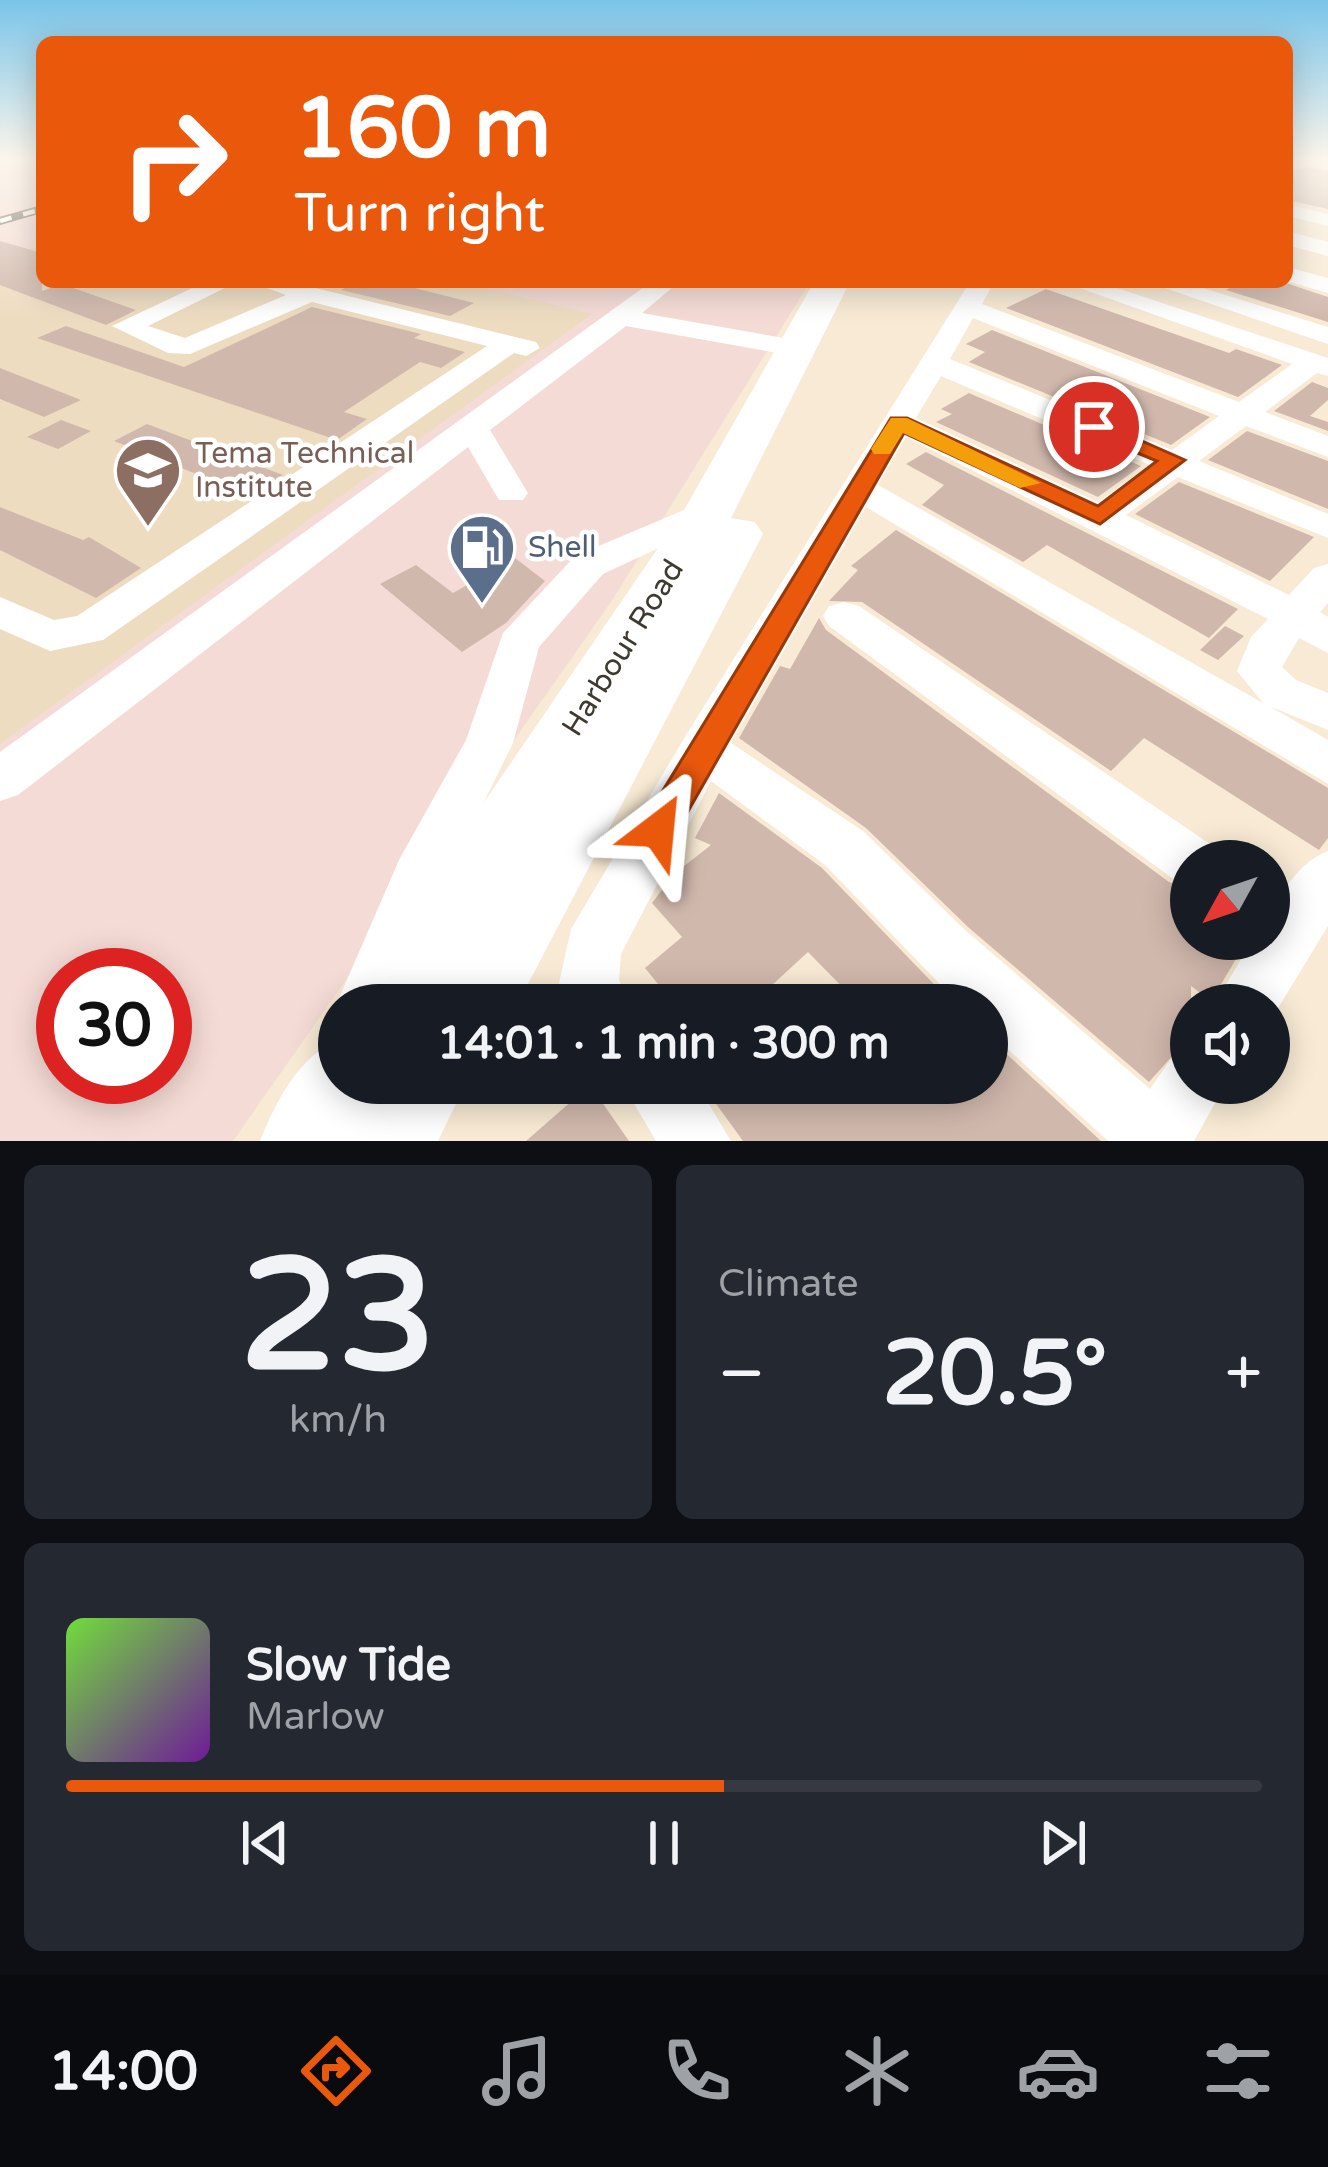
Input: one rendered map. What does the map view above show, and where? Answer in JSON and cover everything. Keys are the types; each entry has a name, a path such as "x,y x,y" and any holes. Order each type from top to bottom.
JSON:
{"highway":[{"name":"Harbour Road","path":"412,984 710,510 829,288"},
{"name":"Harbour Road","path":"481,984 715,575 863,288"}],"street":[{"path":"1293,240 1328,249"},
{"path":"1293,276 1328,286"},
{"path":"213,288 126,329 190,346 310,294"},
{"path":"286,288 566,358"},
{"path":"0,780 660,288"},
{"path":"1104,288 1315,350"},
{"path":"1173,288 1315,350"},
{"path":"589,984 592,950 703,749 974,295 1328,446"},
{"path":"621,317 795,348"},
{"path":"0,611 50,636 88,629 509,344"},
{"path":"1100,517 1242,413 1315,350"},
{"path":"933,362 1328,527"},
{"path":"899,422 1100,517 1311,627"},
{"path":"473,428 511,493"},
{"path":"858,488 1328,764"},
{"path":"375,984 418,878 489,743 518,644 566,596 589,565 634,549 710,510"},
{"path":"1328,577 1311,627 1266,648 1259,671 1280,692 1328,712"},
{"path":"844,616 1170,846"},
{"path":"703,749 844,848 897,897 928,935 1155,1140 1179,1104"},
{"path":"1290,914 1328,876"},
{"path":"670,1104 697,1141"}],"shaded area":[{"path":"0,213 36,213 36,288 806,288 613,599 343,984 318,984 318,1020 233,1141 0,1141"},
{"name":"Tema Technical Institute","path":"36,247 36,288 484,288 592,314 0,744 0,260"}],"building":[{"path":"0,241 36,251 36,288 73,288 136,310 106,325 0,285"},
{"path":"1293,285 1328,297 1328,322 1226,290"},
{"path":"415,288 474,303 450,316 341,290"},
{"path":"1046,289 1229,353 1236,349 1282,365 1238,397 1006,308"},
{"path":"312,307 421,334 414,338 465,352 441,368 420,362 344,412 367,419 337,440 37,338 66,326 184,367"},
{"path":"992,330 1210,417 1171,445 969,362 985,352 966,344"},
{"path":"0,368 81,400 44,417 0,399"},
{"path":"1312,382 1328,388 1328,400 1310,416 1328,422 1328,431 1274,411"},
{"path":"969,393 1141,466 1098,497 936,422 952,414 941,409"},
{"path":"61,420 91,431 58,449 27,437"},
{"path":"147,424 283,475 251,496 114,441"},
{"path":"1247,431 1328,461 1328,509 1208,460"},
{"path":"926,452 1238,609 1209,638 1047,545 1023,562 922,505 944,485 906,464"},
{"path":"1179,482 1314,537 1270,581 1135,514"},
{"path":"0,507 83,540 89,537 141,568 96,598 0,550"},
{"path":"896,530 1328,788 1328,838 1319,850 1144,738 1111,771 862,602 829,601 858,570 851,566"},
{"path":"515,558 545,581 506,623 462,652 380,584 416,565 453,593"},
{"path":"819,618 826,630 1170,882 1170,960 1235,960 1221,984 1170,984 1170,1058 1149,1082 968,927 866,828 739,738 780,666 790,669"},
{"path":"1225,626 1244,636 1218,660 1200,650"},
{"path":"719,793 822,868 934,984 839,984 808,952 773,984 658,984 645,968 682,937 652,903 674,874 711,845 695,838"},
{"path":"1008,1055 1101,1141 743,1141 716,1104 1008,1104"},
{"path":"568,1104 603,1104 629,1141 526,1141"}],"railway":[{"path":"0,221 27,213"}],"slow traffic":[{"path":"882,449 899,422 1029,483"}],"place":[{"name":"Tema Technical Institute","path":"148,529"},
{"name":"Shell","path":"482,606"}],"route":[{"path":"658,830 899,422 1100,517 1174,460 1094,427"}]}
